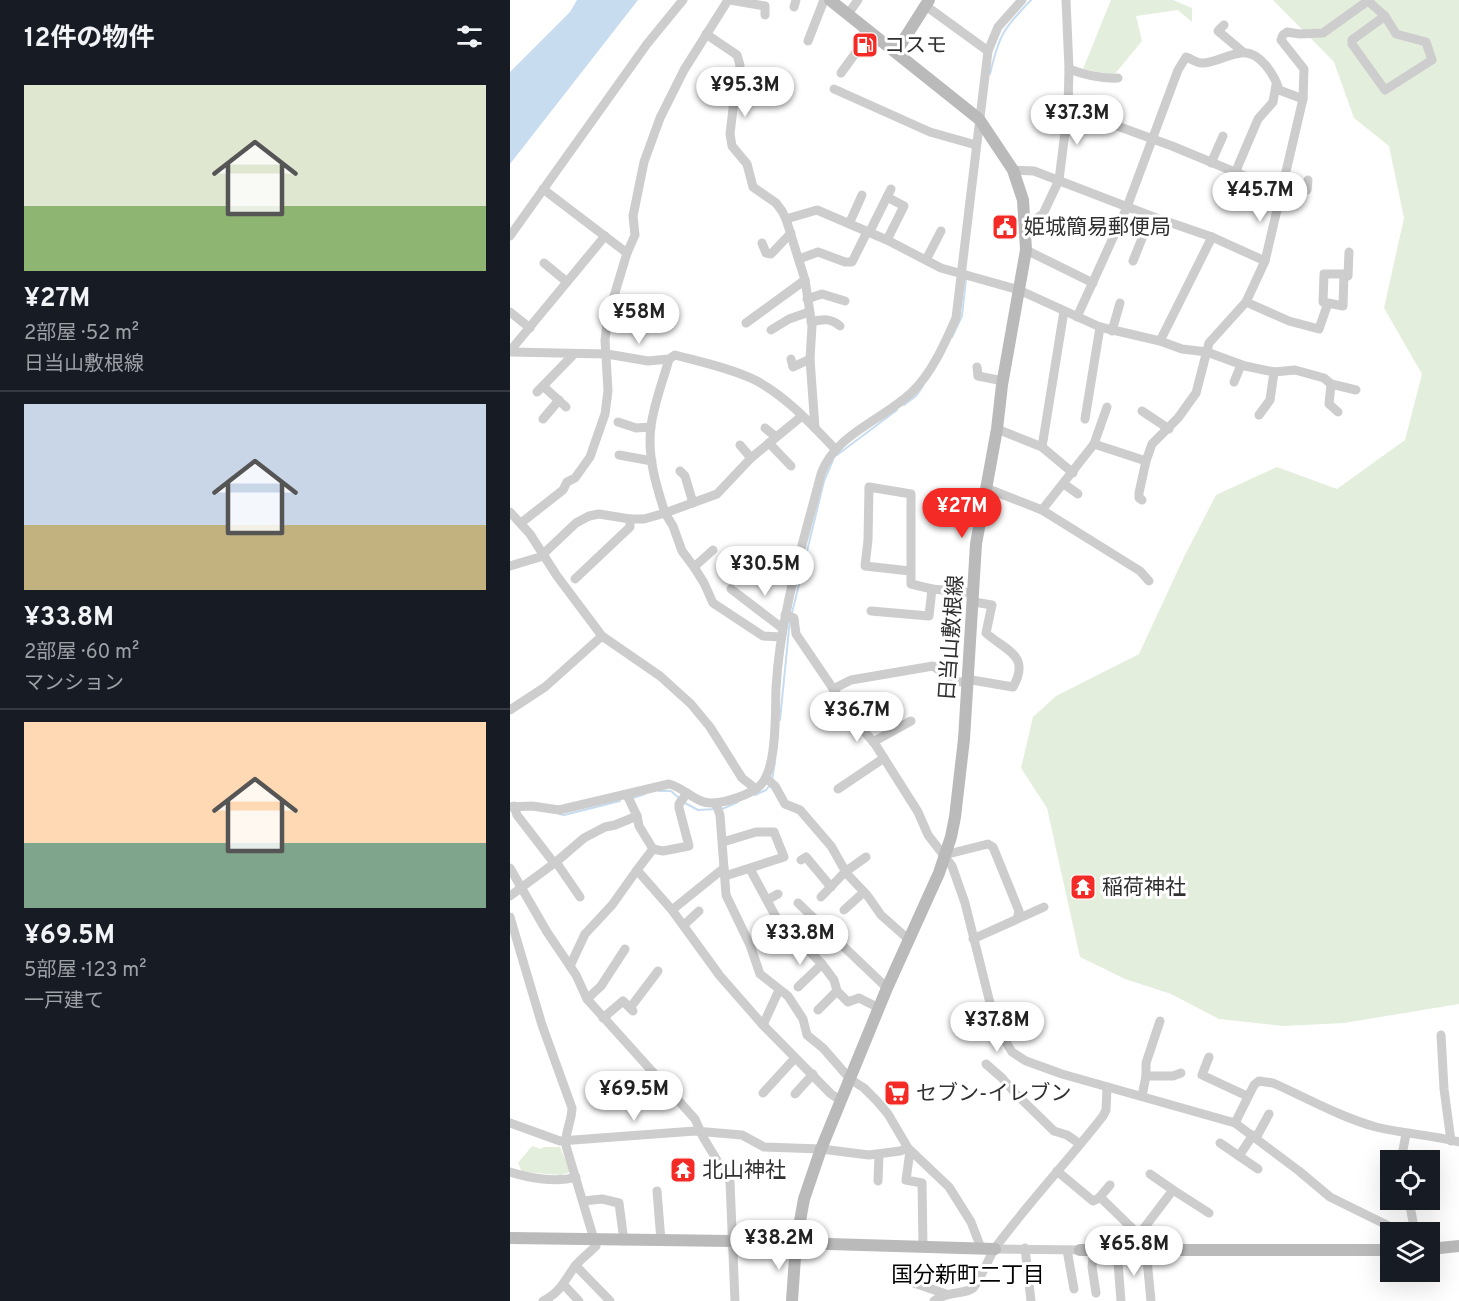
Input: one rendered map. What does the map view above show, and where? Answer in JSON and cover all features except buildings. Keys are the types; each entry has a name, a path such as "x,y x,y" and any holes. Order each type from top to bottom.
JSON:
{"main road":[{"name":"日当山敷根線","path":"792,1301 796,1243 804,1199 840,1100 908,939 939,873 955,817 964,739 976,544 1026,250 1023,200 1013,170 979,119 830,0"},
{"path":"896,52 927,3"},
{"path":"511,1239 732,1241 995,1249"},
{"path":"1440,1247 1459,1246"},
{"path":"1073,1250 1380,1250"}],"street":[{"path":"510,236 647,44 683,0"},
{"path":"521,523 563,490 567,482 575,478 590,457 606,408 608,391 605,340 609,316 627,253 635,235 633,216 644,162 653,136 684,70 729,0 765,6 765,15"},
{"path":"808,42 824,0"},
{"path":"848,14 858,0"},
{"path":"908,939 881,915 845,872 825,840 800,810 785,804 770,781 778,657 820,474 825,462 835,449 900,403 923,379 956,318 988,51 998,27 1022,0"},
{"path":"1024,226 1043,214 1059,180 1068,108 1066,0"},
{"path":"1142,500 1139,494 1152,444 1169,429 1196,393 1209,343 1246,302 1265,261 1303,99 1304,69 1281,40 1283,35 1323,33 1368,1 1385,16 1396,34 1425,42 1432,60 1385,90 1352,44 1352,40 1385,16"},
{"path":"927,3 988,51"},
{"path":"1224,25 1218,31 1243,52 1259,60 1277,83 1279,90 1303,99"},
{"path":"841,73 857,51 865,28"},
{"path":"706,34 736,55 740,65 730,134 732,146 747,164 753,188 776,204 786,219 805,280 810,317 810,358 815,428"},
{"path":"1077,317 1127,207 1178,70 1186,57 1202,64 1243,52"},
{"path":"1069,69 1104,79 1118,78"},
{"path":"1235,173 1258,119 1273,102 1277,83"},
{"path":"834,89 930,132 976,145"},
{"path":"1068,108 1152,138 1235,173 1282,187 1307,190 1308,180"},
{"path":"1211,163 1222,136"},
{"path":"1013,170 1034,171 1059,180 1150,216 1212,237 1265,261"},
{"path":"543,189 627,253"},
{"path":"799,259 818,252 845,262 852,262 889,193 904,206 888,240"},
{"path":"849,224 862,195"},
{"path":"786,219 817,210 888,240 941,268 1019,290 1100,327 1160,341 1182,349 1207,352 1241,365 1274,372 1295,370 1324,378 1331,384 1356,390"},
{"path":"1133,261 1150,216"},
{"path":"926,260 941,231"},
{"path":"762,243 766,253 771,254 791,234"},
{"path":"510,351 605,237"},
{"path":"1160,341 1212,237"},
{"path":"1026,250 1093,283"},
{"path":"1344,274 1343,306 1323,302 1324,274 1344,274 1348,276 1349,252"},
{"path":"544,263 567,282"},
{"path":"746,323 805,280"},
{"path":"807,299 822,294 845,301"},
{"path":"1246,302 1289,321 1319,329 1328,303"},
{"path":"1112,331 1120,303"},
{"path":"1042,447 1064,311"},
{"path":"510,312 530,328"},
{"path":"771,330 789,319 810,317 830,320 840,326"},
{"path":"1085,419 1100,327"},
{"path":"510,351 607,354 648,361 669,359 675,355 705,363 754,380 787,401 835,449"},
{"path":"543,419 562,404 540,389 574,354"},
{"path":"792,359 793,367 810,358"},
{"path":"669,359 651,428 655,482 665,513 673,526 682,551 705,583 713,603 763,636 782,633"},
{"path":"1234,382 1241,365"},
{"path":"977,367 978,376 1003,381"},
{"path":"1259,415 1270,399 1274,372"},
{"path":"1331,384 1329,404 1338,412"},
{"path":"1042,510 1094,444 1107,407"},
{"path":"1142,411 1169,429"},
{"path":"510,566 529,562 543,555 576,523 589,516 599,514 644,519 717,494 751,458 802,416"},
{"path":"618,422 636,428 651,428"},
{"path":"765,428 791,466"},
{"path":"997,429 1042,447 1072,473"},
{"path":"1094,444 1146,461"},
{"path":"741,446 751,458"},
{"path":"619,454 652,461"},
{"path":"680,471 685,476 693,503"},
{"path":"1064,484 1078,494"},
{"path":"833,689 851,680 933,666 957,682 966,680 1013,687 1020,675 1020,663 1011,651 986,633 992,605 974,598 911,584 911,494 869,487 865,566 910,571"},
{"path":"986,488 1042,510 1140,571 1149,581"},
{"path":"510,512 521,523 602,636 660,676 691,704 710,727 742,778 756,789"},
{"path":"575,579 630,527 630,519"},
{"path":"694,567 713,550"},
{"path":"731,589 748,597 782,633"},
{"path":"871,611 929,616 932,589"},
{"path":"789,616 796,634 884,758 918,812 928,835 944,855 957,878 991,1007 1003,1037 1012,1052 1026,1061 1107,1088 1235,1123 1330,1197 1381,1222"},
{"path":"510,710 545,687 602,636"},
{"path":"873,742 911,721"},
{"path":"838,789 884,758"},
{"path":"683,798 716,804 756,789 770,781"},
{"path":"580,897 514,809 532,806 560,810 669,784 681,787 688,846 663,851 653,849 639,826 627,795"},
{"path":"716,804 720,815 723,842 726,895 750,945 760,974 788,996 803,1019 807,1035 823,1048 850,1079 864,1088 883,1107 909,1149 937,1173 957,1197 971,1222 981,1248"},
{"path":"510,896 584,838 605,827 637,816"},
{"path":"672,910 724,872 750,869 784,857 774,832 756,832 723,842"},
{"path":"944,855 988,844 993,847 1019,911 1017,919"},
{"path":"570,966 585,934 612,905 653,849"},
{"path":"801,860 806,856 831,887"},
{"path":"821,897 845,872 866,857"},
{"path":"750,869 777,919 822,964 834,980 837,991 848,1002 859,998 879,1008"},
{"path":"637,870 684,925 720,976 763,1025 831,1094 840,1100"},
{"path":"511,872 570,966 587,999 695,1119 730,1182 735,1301"},
{"path":"844,910 864,892"},
{"path":"767,900 778,894"},
{"path":"798,903 887,988"},
{"path":"973,939 1044,907"},
{"path":"684,925 699,911"},
{"path":"510,917 542,1025 572,1108 572,1121 565,1140 596,1240 596,1246 576,1266 564,1285 550,1298 543,1301"},
{"path":"587,999 601,986 626,949"},
{"path":"798,987 822,964"},
{"path":"603,1018 623,1001 632,1010 658,971"},
{"path":"763,1025 779,990"},
{"path":"818,1010 837,991"},
{"path":"1142,1096 1146,1063 1160,1021"},
{"path":"1235,1123 1247,1096 1256,1083 1266,1082 1374,1126 1455,1142 1444,1089 1441,1035"},
{"path":"1209,1057 1202,1075 1247,1096"},
{"path":"763,1093 795,1058"},
{"path":"986,1064 1054,1131 1067,1135 1080,1144"},
{"path":"1146,1076 1173,1076 1181,1072"},
{"path":"795,1094 813,1074"},
{"path":"934,1301 946,1294 973,1288 995,1249 1024,1209 1058,1171 1106,1110 1107,1088"},
{"path":"1239,1156 1269,1114"},
{"path":"510,1123 558,1140 701,1132 742,1135 764,1146 879,1155 909,1149"},
{"path":"1403,1150 1406,1134"},
{"path":"1220,1143 1258,1169"},
{"path":"909,1149 906,1179 922,1183 923,1246"},
{"path":"878,1181 879,1155"},
{"path":"1058,1171 1093,1201 1100,1197 1110,1185"},
{"path":"510,1172 544,1179 576,1177"},
{"path":"1150,1174 1209,1213"},
{"path":"1138,1249 1141,1232 1173,1190"},
{"path":"657,1191 661,1241"},
{"path":"1100,1197 1135,1231 1151,1301"},
{"path":"583,1201 602,1199 618,1202 624,1241"},
{"path":"1025,1248 1031,1301"},
{"path":"995,1249 1073,1250 1074,1289"},
{"path":"1117,1249 1121,1301"},
{"path":"1094,1250 1092,1267 1096,1293"},
{"path":"576,1266 610,1301"},
{"path":"911,1282 946,1294"},
{"path":"564,1285 579,1301"}],"green space":[{"path":"1111,0 1173,0 1192,8 1192,22 1178,10 1136,16 1142,41 1114,75 1083,69"},
{"path":"1273,0 1459,0 1459,1004 1344,1023 1283,1026 1219,1019 1171,994 1125,979 1080,957 1047,808 1021,768 1033,717 1056,696 1139,654 1216,495 1277,467 1337,489 1405,440 1422,374 1384,308 1404,218 1389,146 1354,118 1334,62"},
{"path":"532,1146 541,1149 560,1147 570,1172 561,1175 522,1172 518,1163"}],"water":[{"path":"577,0 638,0 510,164 510,72 570,12"}],"waterway":[{"path":"990,74 1003,33 1031,0"},
{"path":"952,337 962,316 966,279"},
{"path":"904,405 916,396 923,386"},
{"path":"837,455 897,410"},
{"path":"792,613 824,481 833,460"},
{"path":"780,720 790,619"},
{"path":"772,780 775,762"},
{"path":"755,795 766,790 770,785"},
{"path":"659,791 671,791 680,799"},
{"path":"633,798 645,794"},
{"path":"559,814 564,815 620,801"},
{"path":"722,809 738,802"},
{"path":"685,803 698,810 716,809"}],"place":[{"name":"コスモ","path":"865,45"},
{"name":"姫城簡易郵便局","path":"1005,227"},
{"name":"稲荷神社","path":"1083,887"},
{"name":"セブン-イレブン","path":"897,1093"},
{"name":"北山神社","path":"683,1170"}],"district":[{"name":"国分新町二丁目","path":"968,1274"}]}
